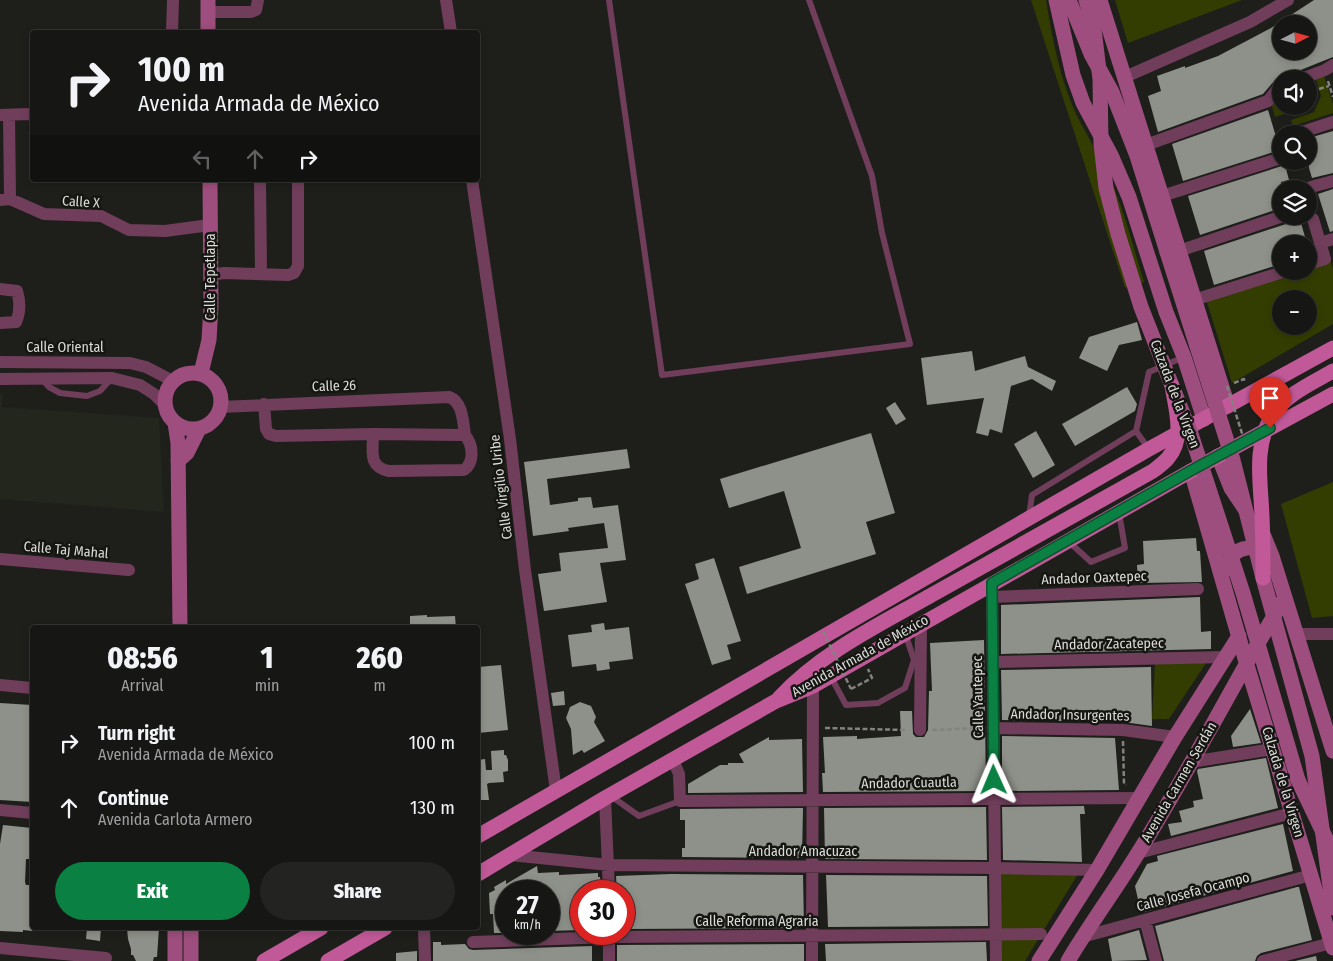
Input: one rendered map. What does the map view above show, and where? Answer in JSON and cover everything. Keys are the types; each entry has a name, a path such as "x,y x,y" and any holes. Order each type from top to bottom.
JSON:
{"main road":[{"path":"480,835 1149,449 1333,348"},
{"path":"1263,578 1259,467 1262,440 1273,415 1283,403 1300,390 1333,371"},
{"path":"776,701 794,682 841,646 1153,471 1168,458 1175,446 1178,418 1172,386"},
{"name":"Avenida Armada de México","path":"480,873 776,701 813,686 921,623 992,590 1067,540 1333,394"},
{"path":"264,961 318,930"},
{"path":"328,961 382,930"}],"street":[{"path":"172,30 173,0"},
{"path":"208,30 208,6 251,12 256,10 258,0"},
{"path":"446,0 451,30"},
{"path":"1056,0 1083,103 1114,162 1129,197 1166,312 1184,357 1204,419"},
{"name":"Calzada de la Virgen","path":"1069,0 1091,54 1112,92 1173,251 1194,300 1228,406"},
{"name":"Calzada de la Virgen","path":"1086,0 1094,29 1100,79 1101,144 1106,188 1118,234 1142,307 1191,434 1298,780 1333,853"},
{"name":"Calzada de la Virgen","path":"1100,0 1162,196 1173,251 1233,460 1312,756 1333,908"},
{"path":"1125,77 1250,22 1288,0"},
{"path":"1317,73 1333,65"},
{"path":"1146,145 1268,101 1272,96"},
{"path":"5,200 4,115 30,114"},
{"path":"1317,127 1333,122"},
{"path":"1162,196 1272,161"},
{"path":"1317,185 1333,180"},
{"name":"Calle Tepetlapa","path":"201,373 209,340 211,306 210,182"},
{"path":"260,182 261,274"},
{"path":"210,274 288,276 294,273 298,266 298,182"},
{"name":"Calle Virgilio Uribe","path":"472,182 510,439 525,570 556,791"},
{"name":"Calle X","path":"5,200 44,214 100,216 129,230 165,231 210,225"},
{"path":"1173,251 1272,220"},
{"path":"1315,225 1325,259 1317,262"},
{"path":"1320,243 1333,239"},
{"path":"1194,300 1272,275"},
{"path":"0,289 17,291 19,298 16,322 0,323"},
{"name":"Calle Oriental","path":"0,362 130,363 146,367 172,380"},
{"path":"127,381 130,363"},
{"path":"164,405 166,392 172,380 186,373 201,373 211,379 218,389 220,407 215,418 210,423 199,429 186,429 174,423"},
{"path":"0,379 112,378 140,385 154,394 164,405 174,423 178,443 180,625"},
{"name":"Calle 26","path":"220,407 449,397 455,399 459,404 465,435"},
{"path":"264,404 266,429 270,434 276,436 372,434 465,435 471,443 472,460 469,467 464,470 381,470 375,466 372,434"},
{"path":"178,461 187,453 199,429"},
{"name":"Calzada de la Virgen","path":"1218,456 1230,488 1262,531 1272,556 1333,751"},
{"name":"Calzada de la Virgen","path":"1192,470 1246,662 1332,946"},
{"path":"1226,587 1232,557 1240,549 1261,549 1272,556"},
{"name":"Calle Taj Mahal","path":"0,559 129,570"},
{"name":"Andador Oaxtepec","path":"992,590 1198,589"},
{"name":"Calle Yautepec","path":"992,590 996,961"},
{"name":"Avenida Carmen Serdán","path":"1068,961 1138,853 1192,762 1246,662 1284,599"},
{"path":"920,730 921,623"},
{"path":"1295,634 1333,634"},
{"name":"Avenida Carmen Serdán","path":"1039,961 1097,870 1175,737 1239,636"},
{"name":"Andador Zacatepec","path":"993,662 1226,657"},
{"path":"0,685 30,688"},
{"path":"812,961 813,686"},
{"name":"Andador Insurgentes","path":"994,728 1123,730 1175,737"},
{"path":"1192,762 1273,749"},
{"path":"673,760 679,774 680,801"},
{"name":"Andador Cuautla","path":"680,801 1141,795"},
{"path":"608,797 609,880"},
{"path":"0,810 30,813"},
{"path":"1138,853 1292,813"},
{"name":"Andador Amacuzac","path":"510,855 609,865 1097,870"},
{"name":"Calle Josefa Ocampo","path":"1082,937 1311,875"},
{"path":"1145,920 1156,961"},
{"path":"175,930 175,961"},
{"path":"191,930 191,961"},
{"path":"424,930 425,961"},
{"name":"Calle Reforma Agraria","path":"635,935 1041,934"},
{"name":"Calle Reforma Agraria","path":"474,942 570,937"},
{"path":"609,945 609,961"},
{"path":"1263,961 1332,946"},
{"path":"0,948 106,958"}],"lane":[{"path":"609,0 662,376 910,344 882,233 872,176 808,0"},
{"path":"1028,519 1032,495 1136,431 1148,372 1184,357 1210,350"},
{"path":"41,378 49,388 60,393 87,396 100,391 112,378"},
{"path":"1136,431 1149,449"},
{"path":"1067,540 1091,562 1125,548 1119,511"},
{"path":"830,676 846,705 878,703 905,688 914,660 905,633"},
{"name":"Andador Cuautla","path":"608,797 639,816 680,801"}],"path":[{"path":"1319,89 1329,86"},
{"path":"1227,386 1248,451"},
{"path":"823,631 851,689 872,678"},
{"name":"Andador Insurgentes","path":"813,728 920,730 994,728"},
{"path":"1123,730 1124,784 1141,795"}],"shaded area":[{"path":"0,394 3,394 2,407 159,418 164,512 0,499"}],"green space":[{"path":"1031,0 1046,0 1054,44 1065,87 1076,114 1114,187 1144,282 1125,288"},
{"path":"1115,0 1242,0 1128,43"},
{"path":"1323,73 1333,104 1333,113 1293,125 1291,120 1305,115 1317,115 1317,105 1321,96 1317,75"},
{"path":"1330,259 1333,269 1333,324 1317,333 1317,290 1272,290 1272,335 1314,335 1232,383 1206,299 1272,278 1272,280 1317,280 1317,263"},
{"path":"1333,482 1333,616 1312,618 1281,504"},
{"path":"1208,660 1169,719 1152,719 1155,664"},
{"path":"998,872 1078,874 1025,961 1002,961"}],"building":[{"path":"1314,0 1333,0 1333,57 1300,70 1272,70 1272,84 1263,94 1158,132 1148,96 1161,91 1157,76 1218,56 1272,27 1272,60 1318,60 1318,15 1291,15"},
{"path":"1268,110 1272,125 1272,153 1183,181 1172,144"},
{"path":"1333,131 1333,173 1312,178 1310,170 1317,170 1317,136"},
{"path":"1272,169 1286,170 1289,180 1272,180 1272,211 1200,235 1188,196"},
{"path":"1333,189 1333,231 1330,232 1318,194"},
{"path":"1283,225 1302,225 1304,235 1272,235 1272,267 1214,285 1204,251"},
{"path":"1137,322 1142,340 1119,345 1107,371 1079,358 1089,337"},
{"path":"972,351 975,371 1025,356 1028,367 1056,381 1052,391 1032,379 1011,386 1002,433 990,429 988,436 976,433 984,398 927,405 921,358"},
{"path":"1127,387 1137,404 1135,411 1075,446 1062,424"},
{"path":"895,402 906,419 896,425 886,408"},
{"path":"1036,431 1055,465 1033,478 1014,444"},
{"path":"871,433 895,513 866,522 876,554 747,594 739,567 801,548 784,491 729,508 720,479"},
{"path":"627,449 630,468 547,479 550,505 578,501 578,498 591,497 593,508 618,505 626,560 600,563 607,602 544,611 538,574 561,571 559,553 608,548 604,523 568,528 569,531 533,536 524,462"},
{"path":"1196,538 1197,551 1200,551 1202,582 1138,583 1137,565 1144,564 1143,541"},
{"path":"714,558 741,641 727,645 731,659 712,665 685,584 699,579 695,564"},
{"path":"1200,597 1201,632 1211,631 1211,649 1001,654 1001,605"},
{"path":"410,616 455,616 456,625 410,625"},
{"path":"604,623 605,630 629,627 633,659 609,662 610,669 597,671 596,664 572,667 568,635 592,632 591,625"},
{"path":"984,640 986,791 823,792 822,773 825,773 823,737 857,736 857,739 901,736 900,711 912,711 913,734 916,737 924,737 928,730 929,691 932,691 930,643"},
{"path":"501,665 508,730 480,733 480,667"},
{"path":"1151,667 1152,726 1123,722 1002,720 1001,670"},
{"path":"564,691 565,705 553,706 551,693"},
{"path":"580,702 591,706 596,717 594,722 605,741 584,753 582,750 573,755 571,729 566,718 570,707"},
{"path":"0,703 30,705 30,802 0,800"},
{"path":"1250,709 1261,743 1233,747 1231,736"},
{"path":"1002,736 1115,738 1119,790 1002,791"},
{"path":"769,737 769,740 802,739 803,792 688,793 688,784 720,765 744,763 739,754"},
{"path":"504,750 504,755 506,755 508,760 508,771 503,772 504,782 487,784 489,800 480,800 480,760 485,759 486,770 492,770 491,751"},
{"path":"1266,758 1278,808 1171,836 1168,824 1182,822 1179,811 1194,807 1193,801 1203,799 1198,769"},
{"path":"1084,806 1085,814 1080,814 1082,862 1003,860 1002,807"},
{"path":"986,807 987,860 825,859 824,808"},
{"path":"803,808 802,858 682,857 682,848 685,848 685,820 680,820 680,809"},
{"path":"1283,824 1293,871 1141,913 1135,886 1147,864 1158,861 1157,856"},
{"path":"3,825 30,828 30,849 29,859 26,859 25,882 26,885 30,885 30,930 32,931 0,931 0,844"},
{"path":"537,866 538,873 559,872 559,875 598,873 600,880 570,880 570,930 560,931 560,880 513,880"},
{"path":"671,874 803,875 804,928 635,929 635,880 616,880 616,876"},
{"path":"826,875 987,876 988,926 828,927"},
{"path":"1299,887 1312,940 1261,953 1255,961 1164,961 1155,926"},
{"path":"495,890 495,933 493,914 490,914 489,893"},
{"path":"87,930 101,930 100,941 86,939"},
{"path":"127,930 159,930 157,957 154,957 153,961 136,961 133,955 131,955"},
{"path":"1139,930 1147,960 1112,961 1108,939"},
{"path":"433,942 441,942 441,945 465,944 469,949 473,950 592,946 592,961 433,961"},
{"path":"986,942 987,961 826,961 825,944"},
{"path":"804,944 804,961 617,961 617,945"},
{"path":"417,951 417,961 396,961 396,953"},
{"path":"1316,956 1317,961 1295,961"}],"route":[{"path":"994,780 992,583 1270,428"}]}
